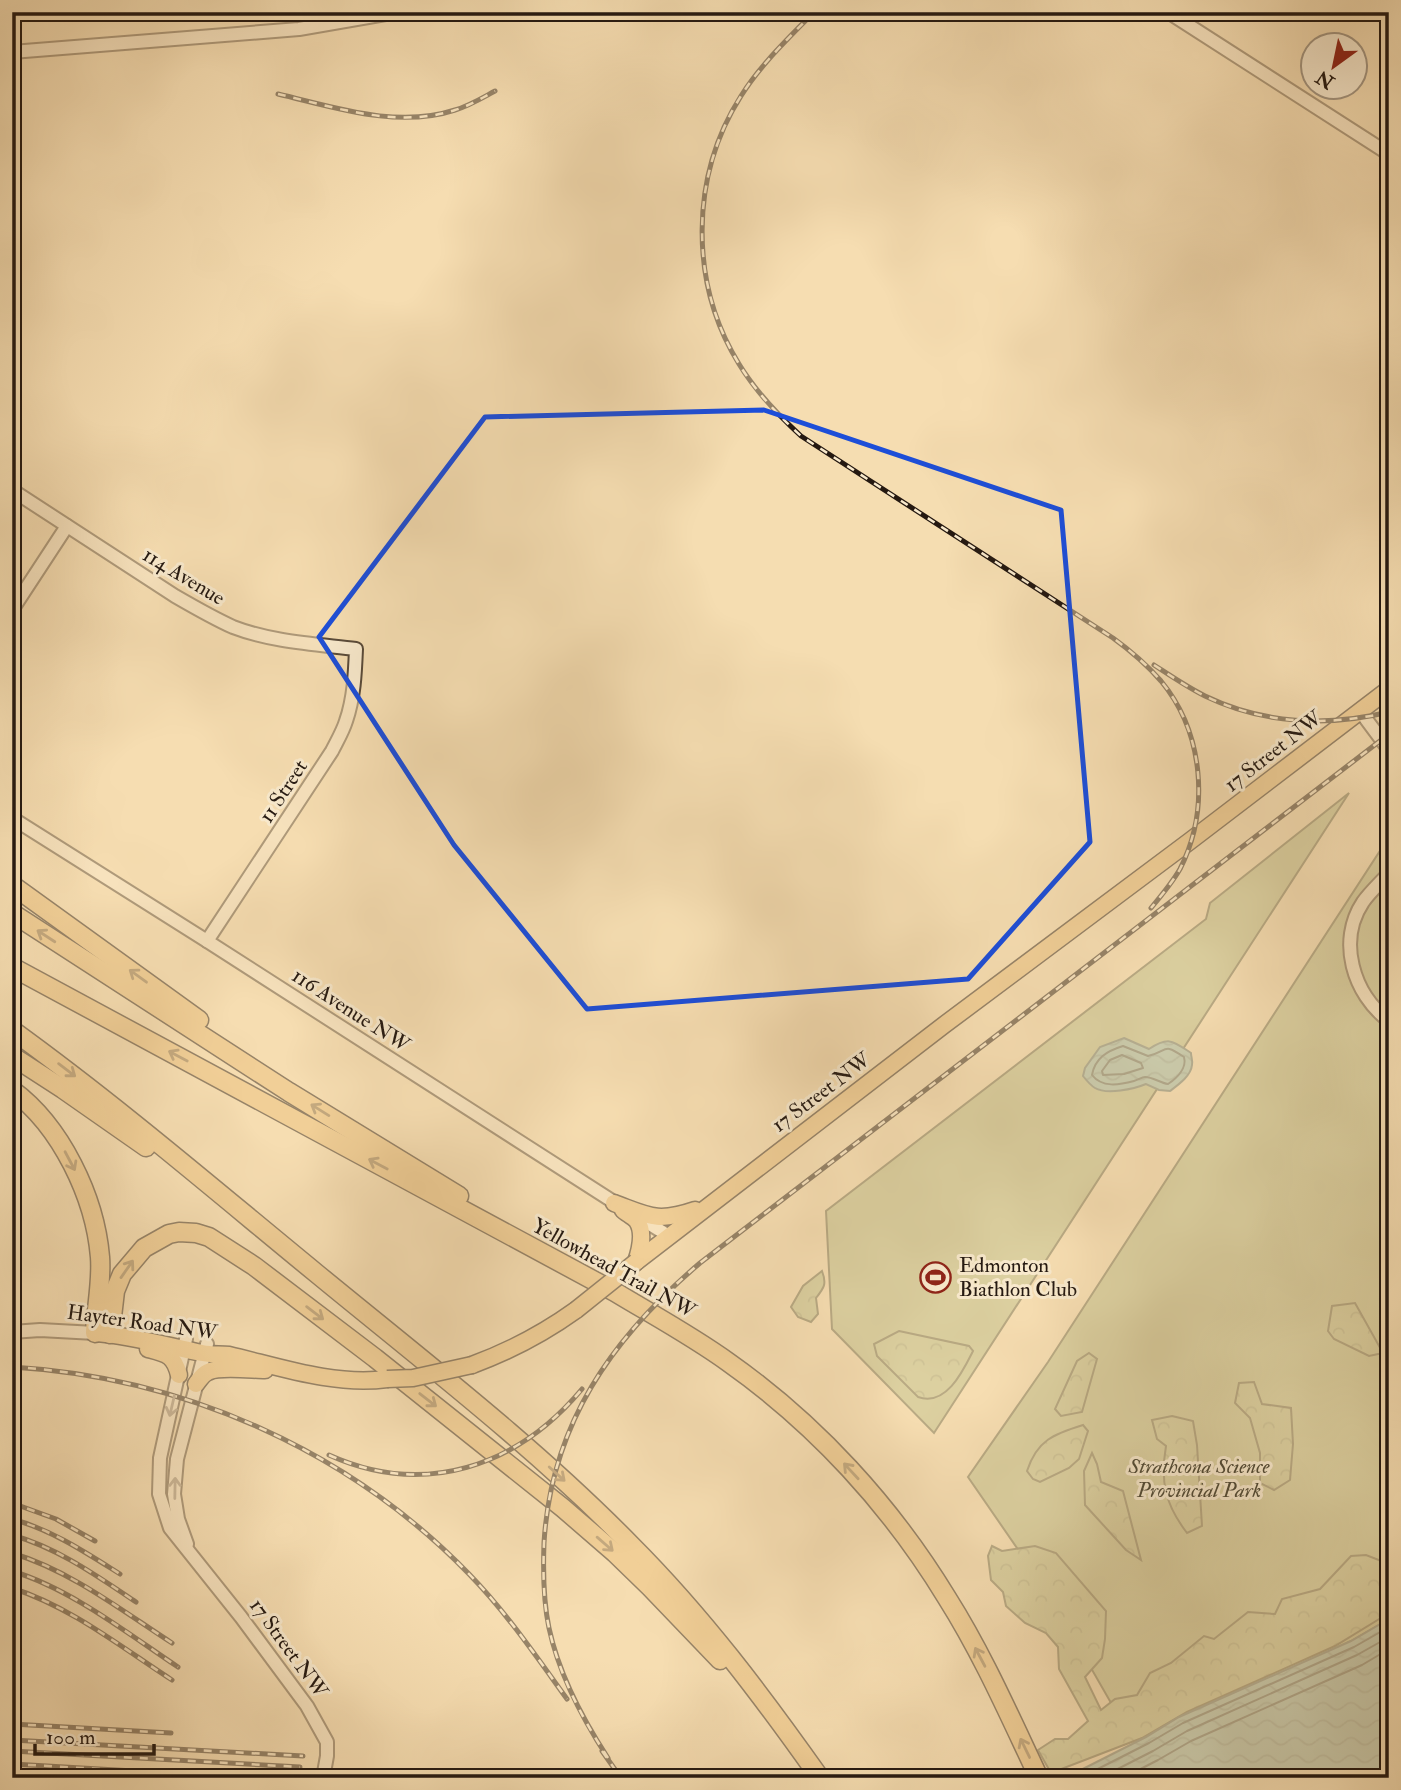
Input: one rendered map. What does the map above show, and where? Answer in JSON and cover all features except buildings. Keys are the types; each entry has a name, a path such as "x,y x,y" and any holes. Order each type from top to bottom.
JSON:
{"highway":[{"path":"12,885 250,1057 289,1091"},
{"path":"12,913 289,1091 589,1278"},
{"name":"Yellowhead Trail NW","path":"12,967 589,1278 664,1320 730,1363 789,1410 828,1446 883,1507 947,1596 986,1668 1039,1778"},
{"path":"12,1030 79,1079 506,1429 598,1512 632,1545 729,1654 820,1778"},
{"path":"12,1056 142,1144 227,1211 306,1265"},
{"path":"12,1090 41,1117 57,1138 80,1180 93,1216 106,1330"},
{"path":"106,1330 122,1274 144,1248 169,1234 179,1232 209,1237 254,1266 375,1358 563,1508 650,1587 775,1715"}],"main road":[{"name":"17 Street NW","path":"106,1330 185,1343 205,1349 212,1346 225,1354 318,1377 369,1380 413,1378 472,1365 493,1357 554,1325 576,1310 933,1033 1389,689"},
{"path":"614,1203 649,1216 663,1218 675,1217 708,1205"},
{"path":"614,1203 637,1222 641,1235 636,1262"},
{"path":"106,1330 135,1346 167,1355 176,1363 178,1375"},
{"path":"196,1384 212,1370 289,1370"}],"street":[{"path":"12,52 299,29 397,12"},
{"path":"1168,12 1389,154"},
{"name":"114 Avenue","path":"12,490 175,596 233,627 295,642 356,649"},
{"path":"12,610 67,526"},
{"name":"11 Street","path":"207,941 332,751 350,708 356,649"},
{"path":"1360,711 1389,750"},
{"name":"116 Avenue NW","path":"12,818 669,1236"},
{"path":"1389,873 1362,904 1350,935 1350,954 1359,985 1372,1005 1389,1021"},
{"name":"Hayter Road NW","path":"12,1332 68,1325 106,1330"},
{"name":"17 Street NW","path":"185,1343 160,1458 159,1494 170,1528 307,1706 327,1742 323,1778"},
{"name":"17 Street NW","path":"190,1554 178,1519 174,1494 177,1459 205,1349"}],"highlighted area":[{"path":"764,410 1061,510 1090,842 968,979 587,1009 454,845 319,637 485,417"}],"green space":[{"path":"1349,793 934,1433 832,1329 826,1211 1206,919 1210,903"},
{"name":"Strathcona Science Provincial Park","path":"1389,837 1389,1619 1351,1641 1134,1743 1048,1593 968,1477 1048,1362"},
{"path":"822,1271 823,1288 816,1298 818,1314 811,1322 798,1317 791,1307 803,1286"},
{"path":"1355,1303 1383,1353 1369,1356 1334,1339 1328,1331 1332,1306"},
{"path":"899,1331 969,1346 973,1351 959,1377 945,1392 928,1399 918,1397 877,1356 874,1344"},
{"path":"1089,1353 1097,1359 1082,1412 1061,1416 1055,1409 1077,1361"},
{"path":"1254,1382 1262,1404 1291,1408 1293,1444 1290,1480 1274,1490 1260,1483 1260,1453 1250,1418 1235,1403 1239,1383"},
{"path":"1172,1416 1193,1421 1197,1445 1202,1526 1187,1533 1169,1502 1164,1482 1166,1446 1157,1439 1152,1420"},
{"path":"1083,1425 1088,1431 1079,1459 1069,1468 1040,1482 1033,1479 1027,1471 1041,1445 1055,1435"},
{"path":"1092,1453 1101,1482 1123,1491 1141,1560 1126,1550 1085,1505 1084,1471"},
{"path":"992,1546 1002,1551 1035,1546 1056,1553 1106,1611 1102,1658 1085,1677 1101,1710 1115,1699 1137,1695 1150,1673 1171,1663 1204,1636 1214,1639 1248,1612 1275,1614 1282,1599 1320,1589 1351,1556 1366,1555 1389,1564 1389,1613 1335,1646 1187,1712 1142,1738 1051,1773 1038,1750 1055,1739 1068,1739 1088,1721 1059,1669 1058,1647 1046,1633 1025,1623 1006,1606 1003,1592 991,1580 988,1556"}],"water":[{"path":"1124,1038 1149,1049 1161,1042 1175,1043 1191,1053 1189,1073 1170,1091 1159,1090 1146,1084 1113,1091 1095,1088 1083,1076 1085,1068 1100,1047"},
{"path":"1389,1619 1389,1778 1065,1778 1179,1717 1351,1641"}],"railway":[{"path":"814,12 775,52 749,84 724,127 712,160 702,230 704,265 711,299 723,333 752,384 801,436 1113,638 1161,681 1186,724 1194,748 1199,797 1190,846 1180,869 1151,908"},
{"path":"278,94 366,114 411,117 455,110 495,91"},
{"path":"1154,665 1205,696 1272,717 1319,721 1389,712"},
{"path":"608,1758 581,1712 553,1645 545,1596 544,1543 549,1500 559,1460 573,1422 614,1353 639,1322 700,1263 1389,734"},
{"path":"12,1367 76,1374 139,1386 200,1404 260,1428 317,1457 371,1491 422,1530 469,1574 508,1619 567,1699"},
{"path":"329,1455 364,1468 399,1474 434,1474 467,1467 498,1455 528,1438 556,1416 582,1389"},
{"path":"12,1503 56,1519 95,1541"},
{"path":"12,1519 55,1535 120,1574"},
{"path":"12,1535 61,1555 136,1602"},
{"path":"12,1553 75,1581 172,1643"},
{"path":"12,1571 77,1600 178,1667"},
{"path":"12,1588 75,1617 172,1680"},
{"path":"12,1724 171,1733"},
{"path":"12,1740 303,1756"},
{"path":"12,1751 300,1767"},
{"path":"602,1751 621,1778"},
{"path":"12,1764 258,1778"},
{"path":"12,1775 67,1778"}],"place":[{"name":"Edmonton Biathlon Club","path":"936,1277"}]}
